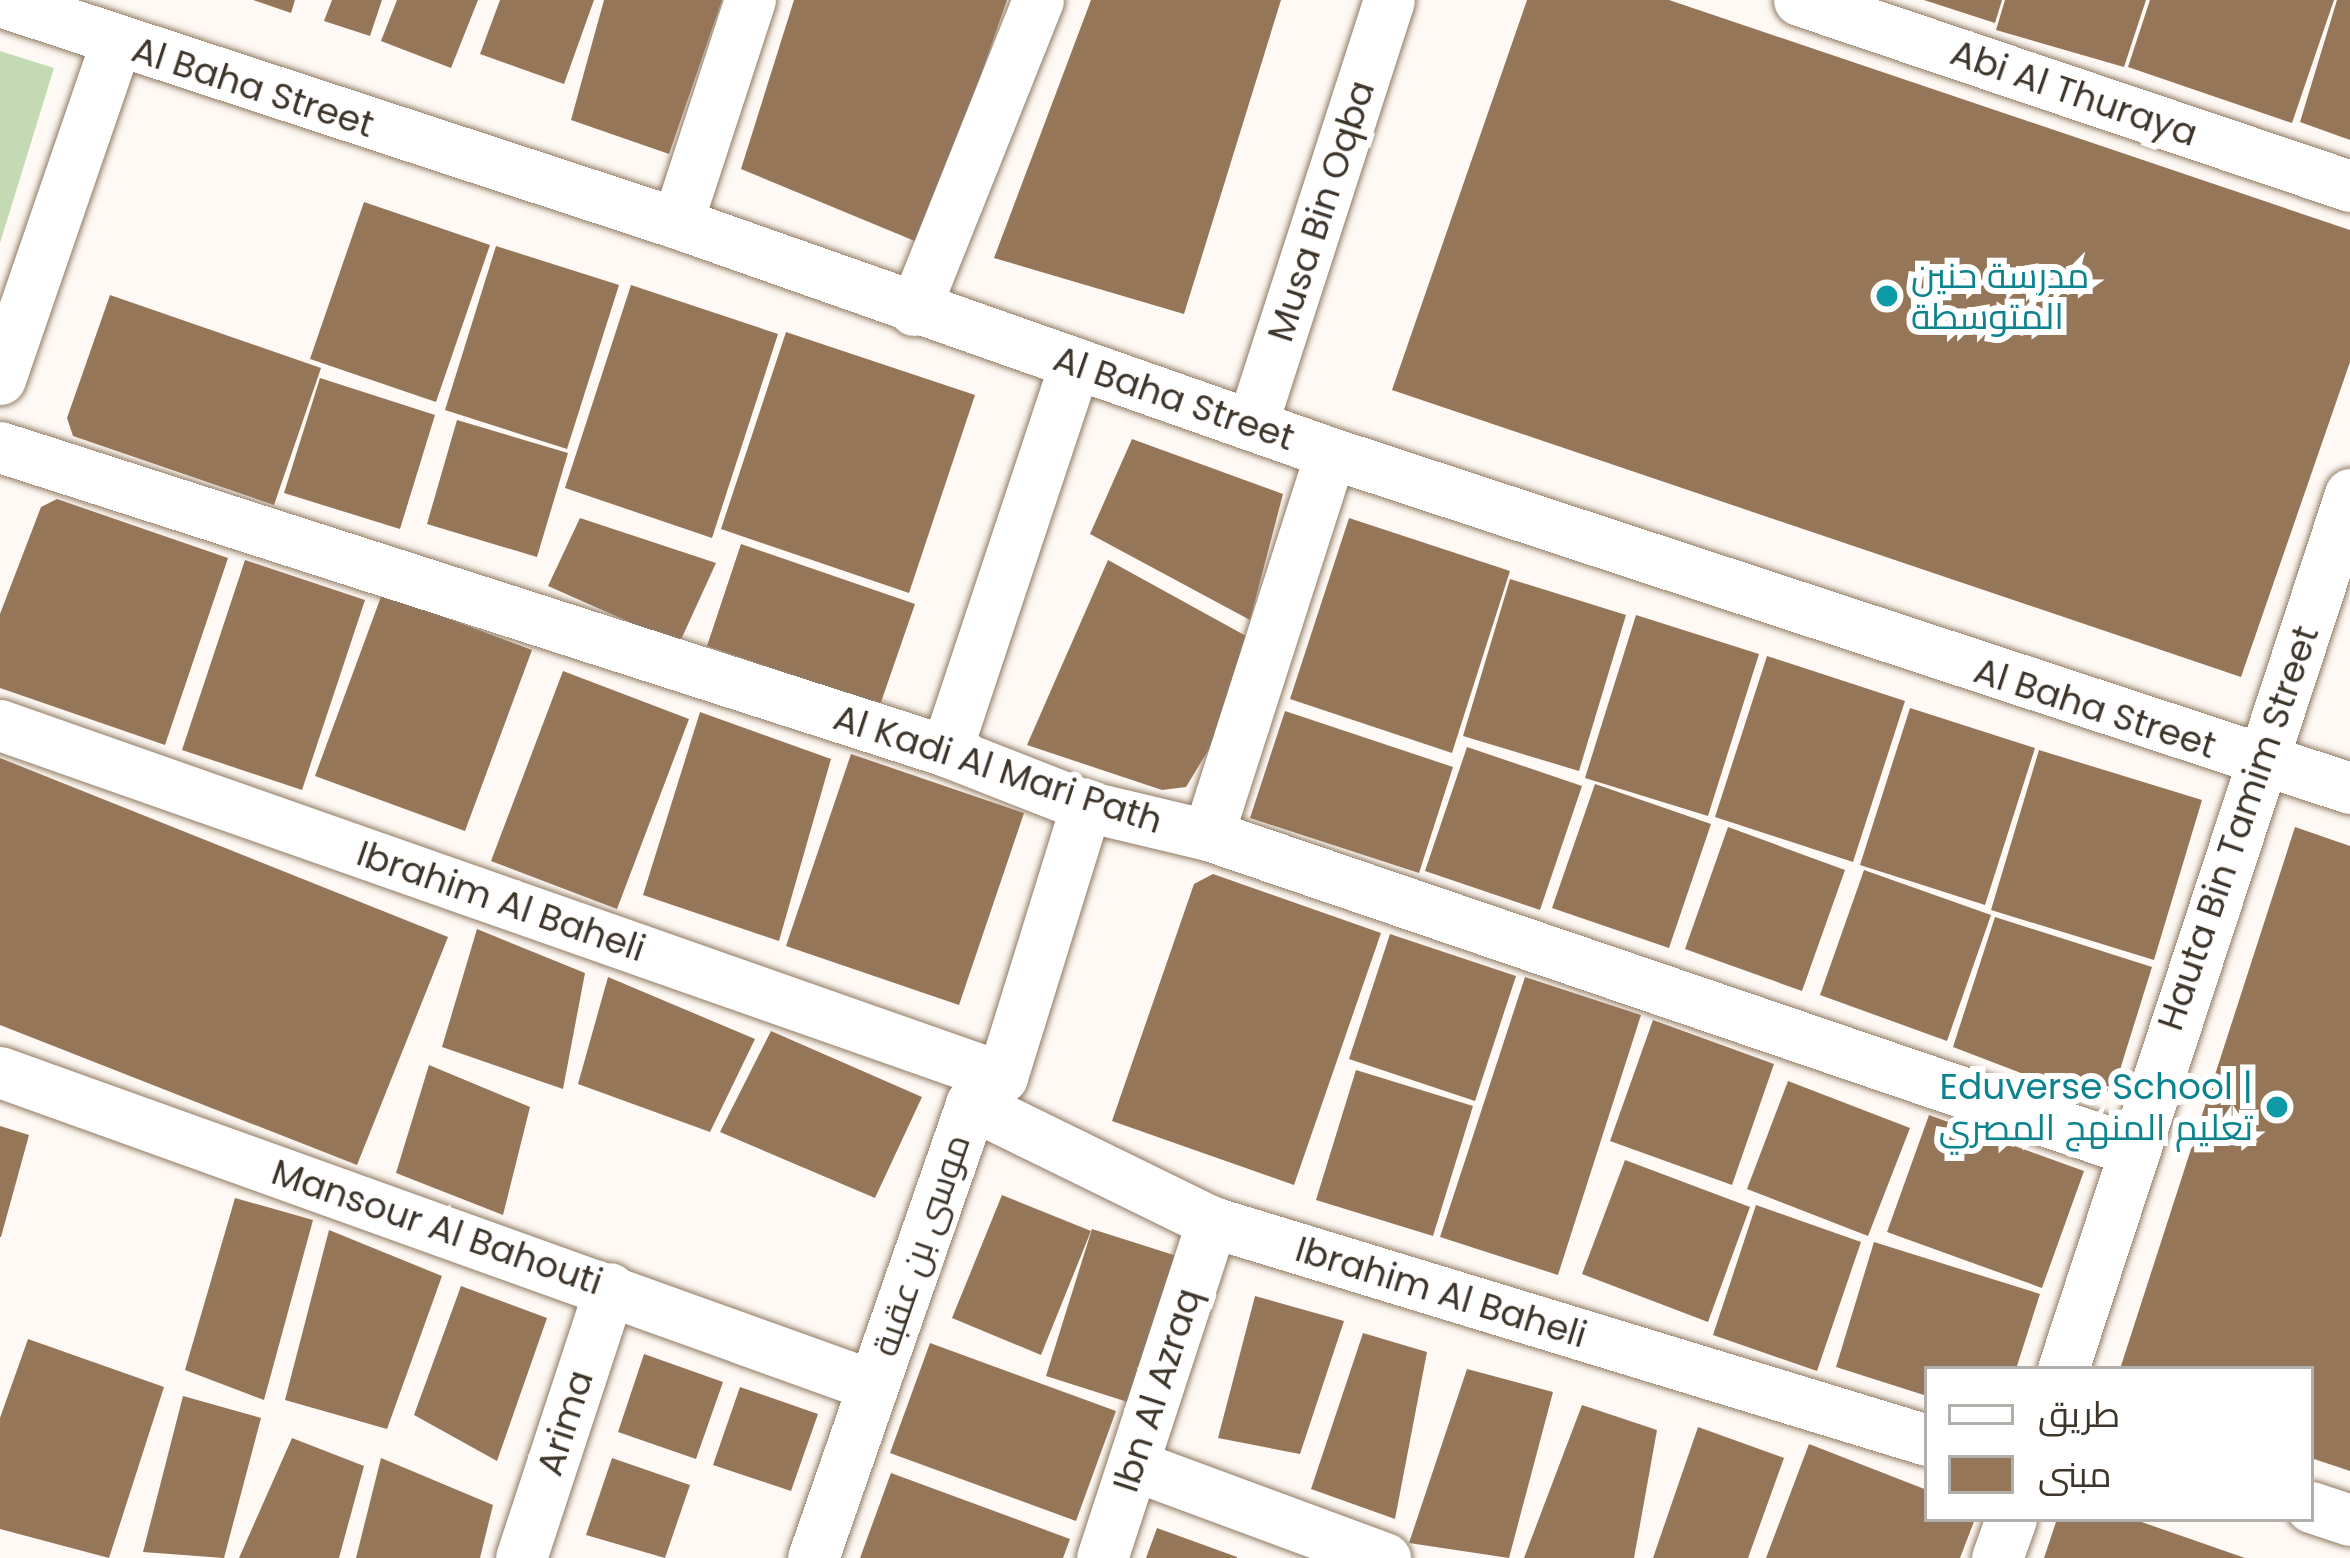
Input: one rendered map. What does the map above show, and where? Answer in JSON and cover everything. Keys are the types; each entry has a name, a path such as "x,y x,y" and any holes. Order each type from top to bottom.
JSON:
{"street":[{"path":"677,224 750,0"},
{"path":"914,310 1038,0"},
{"name":"Musa Bin Oqba","path":"1252,422 1389,0"},
{"name":"Abi Al Thuraya","path":"1799,0 2350,186"},
{"name":"Al Baha Street","path":"0,1 677,224 1331,453 2260,764 2350,788"},
{"path":"0,379 116,43"},
{"path":"946,751 1075,363"},
{"name":"Al Kadi Al Mari Path","path":"0,447 946,751 1086,806 1208,835 2129,1149"},
{"path":"1208,835 1331,453"},
{"name":"Hauta Bin Tamim Street","path":"2064,1366 2129,1149 2350,494"},
{"name":"Ibrahim Al Baheli","path":"0,725 986,1090 1212,1222 1924,1439"},
{"name":"موسى بن عقبة","path":"813,1558 1086,806"},
{"name":"Mansour Al Bahouti","path":"0,1072 872,1385"},
{"name":"Ibn Al Azraq","path":"1102,1558 1212,1222"},
{"name":"Arima","path":"521,1558 610,1288"},
{"path":"1132,1465 1385,1558"},
{"path":"2314,1508 2350,1520"},
{"path":"1996,1558 2010,1522"}],"green space":[{"path":"0,51 54,68 0,243"}],"building":[{"path":"253,0 295,0 291,13"},
{"path":"332,0 382,0 370,36 324,21"},
{"path":"397,0 478,0 451,68 381,41"},
{"path":"500,0 594,0 564,84 480,54"},
{"path":"604,0 722,0 669,154 571,120"},
{"path":"794,0 1007,0 922,244 741,169"},
{"path":"1091,0 1281,0 1184,314 994,258"},
{"name":"مدرسة حنين المتوسطة","path":"1527,0 1669,0 2350,230 2350,362 2241,677 1392,390"},
{"path":"1924,0 2002,0 1995,23"},
{"path":"2005,0 2146,0 2124,67 1996,30"},
{"path":"2150,0 2334,0 2292,123 2128,67"},
{"path":"2337,0 2350,0 2350,140 2300,122"},
{"path":"364,202 490,245 436,402 310,359"},
{"path":"496,246 619,285 567,449 445,410"},
{"path":"631,285 778,334 712,538 565,488"},
{"path":"110,295 321,368 274,505 73,436 67,418"},
{"path":"786,332 975,395 909,593 721,529"},
{"path":"320,378 435,415 400,529 284,493"},
{"path":"457,420 568,453 537,557 427,524"},
{"path":"1132,439 1283,494 1250,620 1090,534"},
{"path":"57,499 228,558 165,745 0,688 0,614 41,507"},
{"path":"580,518 716,563 679,644 548,586"},
{"path":"1349,518 1510,571 1452,753 1290,699"},
{"path":"741,544 915,604 880,705 707,646"},
{"path":"245,560 365,600 302,790 182,750"},
{"path":"1108,560 1257,642 1226,721 1186,787 1162,790 1027,745"},
{"path":"1510,579 1626,615 1579,771 1463,736"},
{"path":"382,594 532,650 465,831 315,776"},
{"path":"1636,615 1759,654 1708,816 1585,778"},
{"path":"1767,656 1905,701 1853,862 1715,817"},
{"path":"563,671 689,719 617,909 491,861"},
{"path":"1910,708 2035,748 1985,905 1860,865"},
{"path":"1285,711 1453,767 1419,873 1250,818"},
{"path":"700,712 831,759 779,941 643,895"},
{"path":"1467,747 1582,786 1540,910 1425,871"},
{"path":"2039,750 2202,800 2154,960 1991,910"},
{"path":"851,754 1024,813 959,1005 786,946"},
{"path":"0,758 448,937 357,1165 0,1025"},
{"path":"1595,784 1711,824 1669,948 1552,908"},
{"path":"1728,827 1845,870 1802,991 1685,949"},
{"name":"Eduverse School | تعليم المنهج المصري","path":"2295,827 2350,846 2350,1471 2314,1459 2314,1366 2121,1366"},
{"path":"1864,870 1991,915 1947,1041 1820,995"},
{"path":"1213,874 1381,933 1294,1185 1112,1121 1194,884"},
{"path":"1995,917 2152,967 2114,1089 2086,1098 1953,1047"},
{"path":"477,929 585,973 563,1089 442,1047"},
{"path":"1390,934 1516,976 1475,1101 1349,1059"},
{"path":"608,977 755,1039 710,1132 578,1084"},
{"path":"1525,977 1641,1015 1558,1275 1440,1237"},
{"path":"1653,1020 1774,1064 1732,1185 1610,1141"},
{"path":"771,1031 922,1097 875,1198 720,1132"},
{"path":"429,1065 530,1107 503,1215 396,1173"},
{"path":"1356,1070 1473,1106 1433,1236 1316,1200"},
{"path":"1788,1081 1910,1128 1868,1236 1747,1189"},
{"path":"1929,1115 2084,1171 2042,1288 1887,1232"},
{"path":"0,1126 29,1135 1,1237 0,1237"},
{"path":"1625,1160 1750,1207 1708,1322 1582,1274"},
{"path":"1002,1195 1091,1231 1041,1355 952,1318"},
{"path":"235,1198 313,1220 264,1400 185,1370"},
{"path":"1756,1205 1861,1242 1817,1371 1713,1335"},
{"path":"1092,1229 1180,1257 1134,1404 1046,1376"},
{"path":"329,1230 442,1276 387,1429 285,1400"},
{"path":"1874,1242 2040,1294 2017,1366 1924,1366 1924,1395 1836,1367"},
{"path":"461,1286 547,1318 497,1461 414,1415"},
{"path":"1255,1296 1344,1321 1300,1454 1218,1438"},
{"path":"1363,1333 1427,1352 1395,1519 1311,1489"},
{"path":"28,1339 164,1387 109,1558 0,1529 0,1418"},
{"path":"930,1343 1116,1411 1076,1521 890,1453"},
{"path":"644,1354 723,1382 696,1459 618,1432"},
{"path":"1467,1369 1553,1392 1509,1558 1409,1543"},
{"path":"740,1387 818,1414 791,1491 713,1465"},
{"path":"183,1396 261,1418 224,1558 143,1552"},
{"path":"1582,1405 1657,1430 1634,1558 1524,1558"},
{"path":"1698,1427 1784,1458 1748,1558 1653,1558"},
{"path":"292,1438 364,1466 339,1558 239,1558"},
{"path":"1809,1444 1924,1489 1924,1522 1974,1522 1960,1558 1766,1558"},
{"path":"381,1458 493,1505 480,1558 356,1558"},
{"path":"612,1458 690,1485 665,1558 586,1535"},
{"path":"891,1473 1070,1539 1063,1558 860,1558"},
{"path":"2056,1522 2142,1522 2245,1558 2044,1558"},
{"path":"1157,1528 1237,1557 1237,1558 1146,1558"}],"place":[{"name":"مدرسة حنين المتوسطة","path":"1887,296"},
{"name":"Eduverse School | تعليم المنهج المصري","path":"2277,1107"}]}
